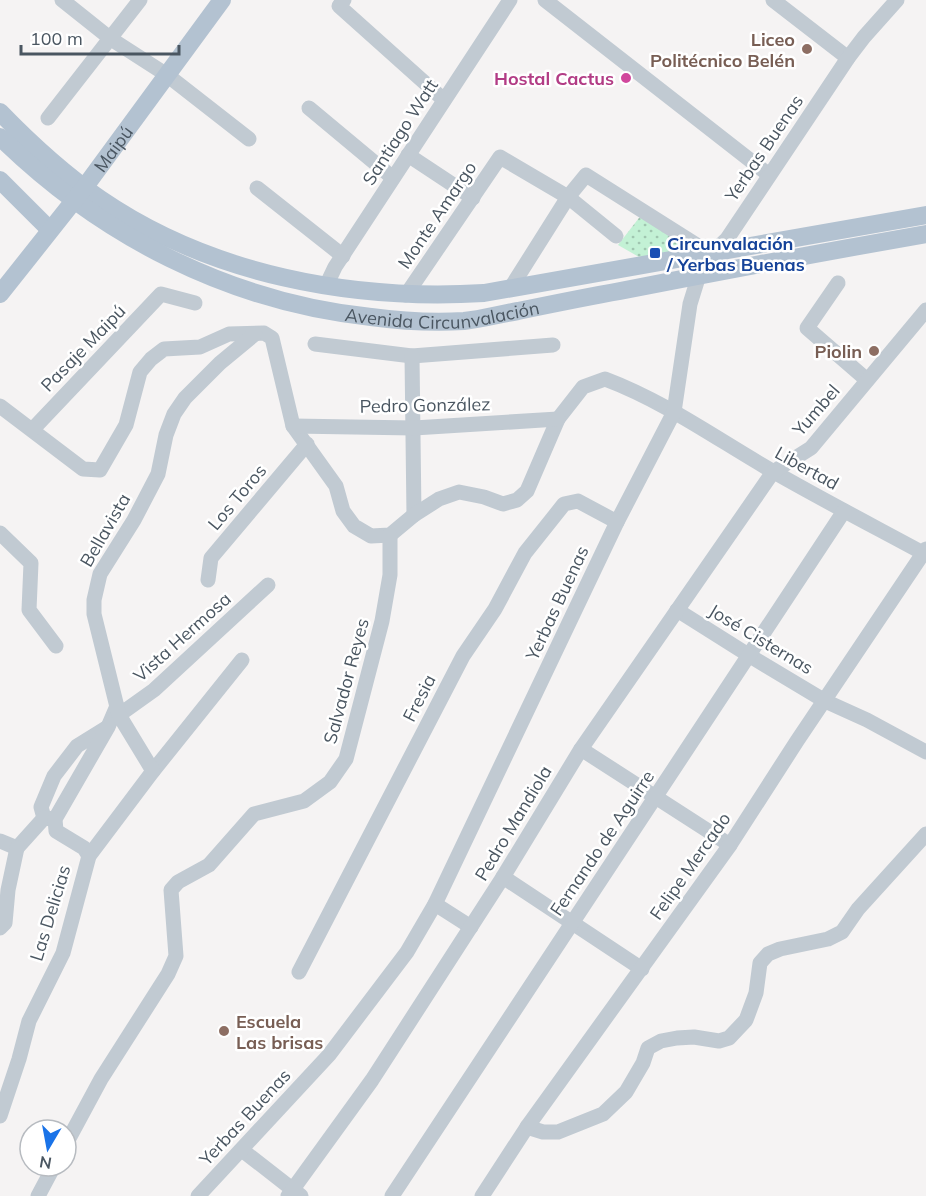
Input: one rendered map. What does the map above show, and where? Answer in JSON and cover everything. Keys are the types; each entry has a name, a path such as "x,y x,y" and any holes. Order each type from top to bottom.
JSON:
{"main road":[{"name":"Maipú","path":"0,294 79,194 222,0"},
{"name":"Avenida Circunvalación","path":"0,112 79,194 126,236 189,268 246,290 306,307 386,319 466,321 699,275 926,234"},
{"name":"Avenida Circunvalación","path":"0,137 37,171 79,194 194,248 267,273 326,286 406,295 458,295 510,290 926,215"},
{"path":"0,180 50,230"},
{"path":"306,307 326,286"}],"street":[{"path":"62,0 111,39 167,75 249,139"},
{"path":"48,118 140,0"},
{"name":"Santiago Watt","path":"326,286 393,178 510,0"},
{"path":"545,0 769,175"},
{"path":"773,0 848,58"},
{"name":"Yerbas Buenas","path":"198,1196 330,1055 407,952 435,904 617,522 674,412 690,304 699,275 711,254 727,239 848,58 897,0"},
{"path":"341,3 444,100"},
{"path":"309,108 393,178"},
{"path":"408,155 473,198"},
{"name":"Monte Amargo","path":"406,295 500,157 568,197"},
{"path":"510,290 568,197 586,175 711,254"},
{"path":"257,188 343,256"},
{"path":"568,197 616,236"},
{"path":"838,283 807,328 867,380"},
{"name":"Pasaje Maipú","path":"33,429 162,294 195,303"},
{"name":"Yumbel","path":"773,472 811,448 926,310"},
{"name":"Bellavista","path":"118,711 94,614 94,600 100,574 134,520 158,474 166,435 174,414 186,398 220,363 255,333"},
{"path":"0,405 83,469 100,470 126,425 140,372 151,359 164,349 200,347 229,334 264,333 272,338 293,426 336,486 343,511 354,526 371,536 390,535 414,515 439,499 459,492 503,504 517,500 528,491 558,419 584,387 605,379 629,388 674,412"},
{"path":"315,344 412,356 553,345"},
{"path":"412,356 414,515"},
{"name":"Libertad","path":"674,412 773,472 844,511 925,551"},
{"name":"Pedro González","path":"293,426 414,428 558,419"},
{"name":"Los Toros","path":"208,580 212,558 307,444"},
{"name":"Pedro Mandiola","path":"294,1194 372,1080 504,877 581,749 773,472"},
{"name":"Fresia","path":"298,972 463,656 495,609 525,553 564,504 578,501 617,522"},
{"name":"Fernando de Aguirre","path":"392,1196 844,511"},
{"path":"0,533 31,563 29,610 56,646"},
{"name":"Salvador Reyes","path":"78,1122 101,1079 168,974 176,956 171,890 178,882 209,865 254,814 304,801 330,782 346,759 382,621 390,575 390,535"},
{"name":"Felipe Mercado","path":"482,1196 527,1127 730,845 925,551"},
{"name":"Vista Hermosa","path":"118,711 154,690 268,585"},
{"name":"José Cisternas","path":"676,610 825,701 867,720 926,752"},
{"name":"Las Delicias","path":"0,1116 29,1021 63,953 89,856 153,771 242,660"},
{"path":"0,928 5,923 8,890 17,848 45,821 118,711 153,771"},
{"path":"581,749 730,845"},
{"path":"45,821 56,831 84,848 89,856"},
{"path":"527,1127 543,1132 558,1132 603,1114 626,1092 643,1063 648,1048 661,1041 694,1037 719,1041 729,1038 746,1020 756,993 760,963 768,954 780,949 828,939 842,932 858,909 926,834"},
{"path":"0,841 17,848"},
{"path":"504,877 642,969"},
{"path":"435,904 471,927"},
{"path":"242,1150 294,1194"},
{"path":"38,1196 48,1178"}],"green space":[{"path":"642,214 689,244 687,253 646,261 618,245"}],"place":[{"name":"Liceo Politécnico Belén","path":"807,49"},
{"name":"Hostal Cactus","path":"626,78"},
{"name":"Circunvalación / Yerbas Buenas","path":"655,253"},
{"name":"Piolin","path":"874,351"},
{"name":"Escuela Las brisas","path":"224,1031"}]}
